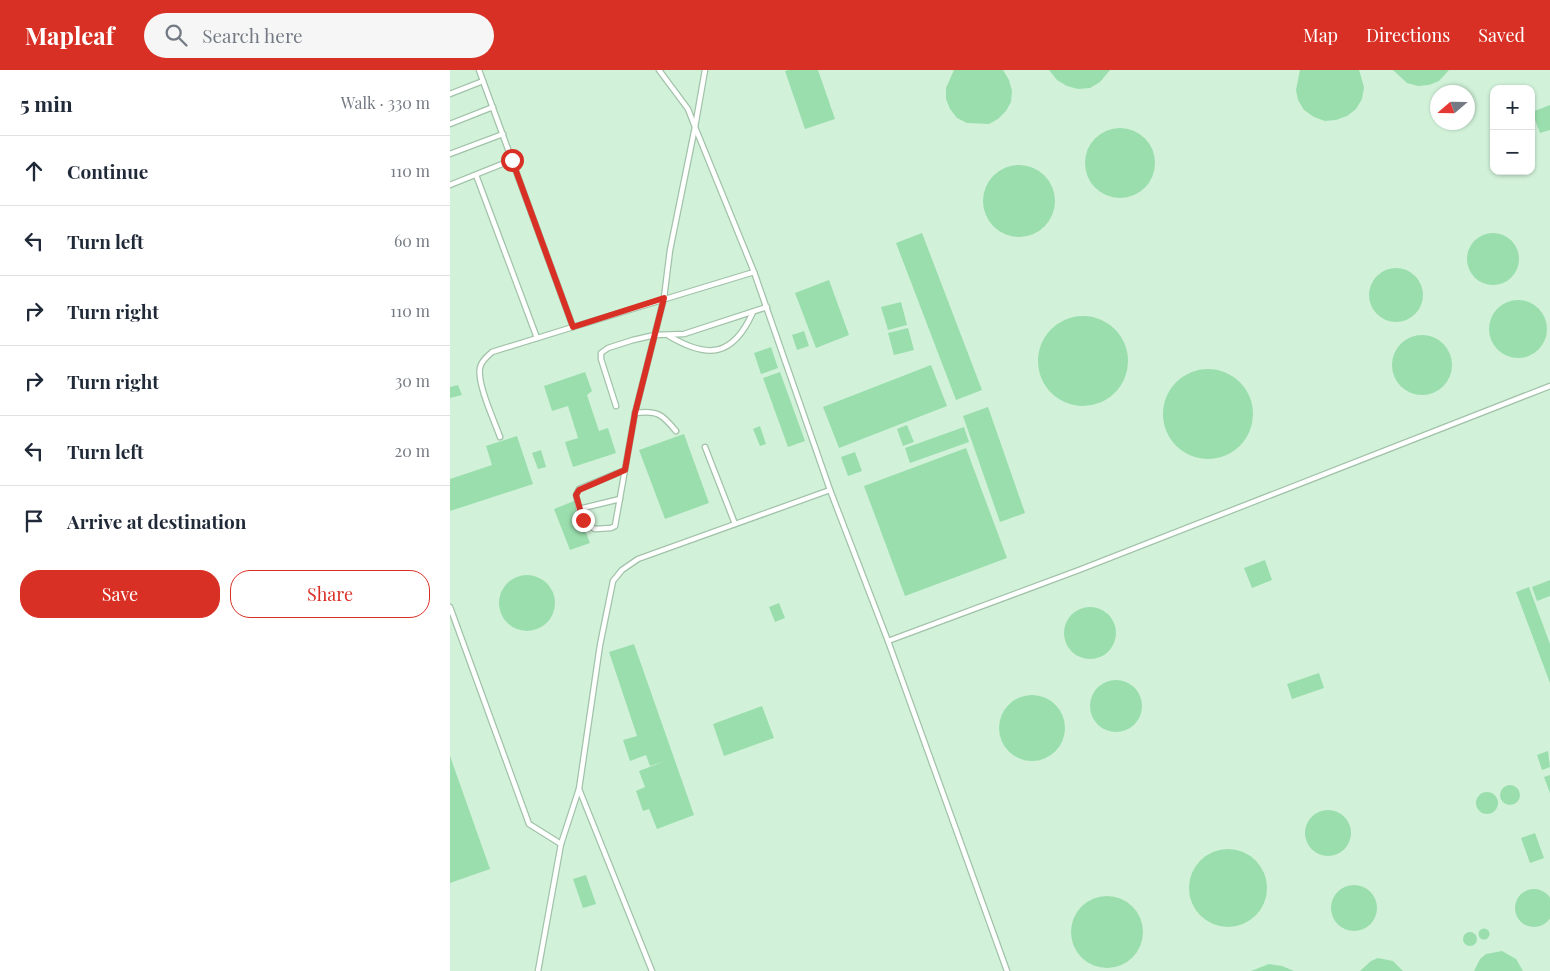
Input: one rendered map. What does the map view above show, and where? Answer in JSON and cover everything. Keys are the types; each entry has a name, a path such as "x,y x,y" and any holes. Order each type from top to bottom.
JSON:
{"lane":[{"path":"479,70 573,327"},
{"path":"659,70 688,109 754,272 830,490 888,641 1008,971"},
{"path":"625,470 579,490 576,495 579,509 588,525 595,529 611,528 614,526 620,499 635,413 664,298 670,250 705,70"},
{"path":"450,94 483,80"},
{"path":"450,124 493,107"},
{"path":"450,154 503,134"},
{"path":"450,186 512,160"},
{"path":"476,175 538,338"},
{"path":"500,437 482,385 479,370 482,362 492,352 754,272"},
{"path":"616,406 601,359 602,353 616,346 655,335 684,334 767,308"},
{"path":"668,335 690,348 704,351 721,348 734,342 746,329 753,312"},
{"path":"888,641 1088,566 1550,386"},
{"path":"635,413 650,411 659,414 676,431"},
{"path":"705,447 735,524"},
{"path":"538,971 561,844 580,789 600,645 613,582 622,570 638,559 830,490"},
{"path":"579,509 620,499"},
{"path":"450,607 528,824 561,844"},
{"path":"580,789 652,971"}],"building":[{"path":"818,70 835,119 805,129 785,71"},
{"path":"954,70 1003,70 1009,80 1012,91 1011,102 1006,111 989,124 967,123 957,118 950,109 946,99 946,88"},
{"path":"1049,70 1110,70 1100,82 1090,88 1078,89 1067,86 1057,80"},
{"path":"1300,70 1359,70 1364,87 1362,99 1356,109 1347,116 1325,121 1314,117 1304,110 1298,100 1296,90"},
{"path":"1393,70 1449,70 1439,81 1429,85 1418,86 1407,83"},
{"path":"1550,105 1550,130 1540,133 1535,120 1535,111"},
{"path":"1127,128 1140,134 1149,143 1153,149 1155,163 1153,177 1145,188 1134,196 1113,198 1106,196 1095,188 1087,177 1085,156 1087,149 1095,138 1106,130"},
{"path":"1019,165 1039,171 1049,181 1055,201 1049,221 1039,231 1019,237 999,231 989,221 983,201 989,181 999,171"},
{"path":"922,233 982,390 956,400 896,243"},
{"path":"1488,233 1498,233 1512,240 1519,254 1519,264 1512,278 1498,285 1488,285 1478,281 1471,274 1467,264 1467,254 1471,244 1478,237"},
{"path":"1396,268 1406,270 1415,276 1421,285 1423,295 1421,305 1415,314 1406,320 1396,322 1386,320 1377,314 1371,305 1369,295 1371,285 1377,276 1386,270"},
{"path":"829,280 849,335 816,348 795,293"},
{"path":"1512,300 1524,300 1534,304 1543,313 1547,335 1539,350 1524,358 1512,358 1502,354 1493,345 1489,335 1489,323 1493,313 1502,304"},
{"path":"901,302 907,325 888,330 881,307"},
{"path":"1074,316 1092,316 1108,323 1121,336 1128,352 1128,370 1121,386 1108,399 1092,406 1074,406 1058,399 1045,386 1038,370 1038,352 1045,336 1058,323"},
{"path":"908,328 914,350 894,355 888,333"},
{"path":"804,331 809,346 797,350 792,335"},
{"path":"1416,335 1428,335 1439,340 1447,348 1452,359 1450,377 1439,390 1428,395 1416,395 1405,390 1397,382 1392,371 1392,359 1397,348 1405,340"},
{"path":"771,347 778,368 761,374 754,353"},
{"path":"931,365 947,406 839,448 823,407"},
{"path":"1208,369 1225,372 1240,382 1250,397 1253,414 1250,431 1240,446 1225,456 1208,459 1191,456 1176,446 1166,431 1163,414 1166,397 1176,382 1191,372"},
{"path":"585,372 592,391 587,395 599,431 608,428 616,453 573,467 565,442 578,438 568,406 552,411 544,386"},
{"path":"780,372 805,441 788,447 763,378"},
{"path":"458,385 462,395 450,398 450,387"},
{"path":"988,407 1025,513 1000,522 963,416"},
{"path":"907,425 914,442 903,446 897,429"},
{"path":"760,426 766,444 760,446 753,429"},
{"path":"964,427 969,442 910,463 905,448"},
{"path":"684,434 709,503 665,519 639,450"},
{"path":"517,436 533,484 450,511 450,479 492,465 486,446"},
{"path":"966,448 1007,558 905,596 864,486"},
{"path":"541,450 546,467 538,469 532,453"},
{"path":"855,452 862,471 848,476 841,457"},
{"path":"574,501 590,543 570,550 554,509"},
{"path":"1265,560 1272,580 1252,588 1244,568"},
{"path":"522,575 532,575 547,583 553,592 555,603 553,614 547,623 532,631 522,631 511,626 504,619 499,608 499,598 504,587 511,580"},
{"path":"1550,580 1550,596 1537,601 1532,587"},
{"path":"1529,587 1550,644 1550,683 1516,592"},
{"path":"779,603 785,618 775,622 769,607"},
{"path":"1085,607 1095,607 1109,614 1116,628 1116,638 1109,652 1095,659 1085,659 1075,655 1068,648 1064,638 1064,628 1068,618 1075,611"},
{"path":"634,644 694,815 657,829 649,809 643,811 636,791 645,787 639,771 665,761 650,766 646,755 630,761 623,740 637,736 609,652"},
{"path":"1319,673 1324,688 1292,699 1287,684"},
{"path":"1111,680 1121,680 1130,684 1138,692 1142,706 1138,720 1130,728 1121,732 1111,732 1102,728 1094,720 1090,711 1090,701 1094,692 1102,684"},
{"path":"1032,695 1045,697 1060,710 1063,715 1065,728 1063,741 1050,756 1045,759 1032,761 1019,759 1004,746 1001,741 999,728 1001,715 1014,700 1019,697"},
{"path":"762,706 774,738 724,756 713,724"},
{"path":"1548,751 1550,767 1542,770 1537,755"},
{"path":"450,756 490,869 450,883"},
{"path":"1550,775 1550,793 1544,777"},
{"path":"1506,785 1514,785 1520,791 1520,799 1514,805 1506,805 1500,799 1500,791"},
{"path":"1487,792 1495,795 1498,803 1495,811 1487,814 1479,811 1476,803 1479,795"},
{"path":"1323,810 1333,810 1347,820 1351,833 1347,846 1341,852 1333,856 1323,856 1309,846 1305,838 1305,828 1315,814"},
{"path":"1535,833 1544,858 1530,863 1521,838"},
{"path":"1228,849 1243,852 1255,861 1264,873 1267,888 1264,903 1255,915 1243,924 1228,927 1213,924 1201,915 1192,903 1189,888 1192,873 1201,861 1213,852"},
{"path":"586,875 596,904 583,908 573,879"},
{"path":"1354,885 1367,889 1373,895 1377,908 1373,921 1367,927 1354,931 1341,927 1335,921 1331,908 1335,895 1341,889"},
{"path":"1534,889 1547,895 1551,901 1551,915 1547,921 1534,927 1521,921 1515,908 1521,895"},
{"path":"1107,896 1127,902 1137,912 1143,932 1137,952 1127,962 1107,968 1087,962 1077,952 1071,932 1077,912 1087,902"},
{"path":"1482,929 1486,929 1489,934 1488,938 1482,939 1479,936 1479,932"},
{"path":"1470,932 1475,934 1477,939 1475,944 1470,946 1465,944 1463,939 1465,934"},
{"path":"1502,951 1516,959 1523,971 1474,971 1480,959 1486,954"},
{"path":"1378,958 1393,961 1403,971 1360,971 1371,961"},
{"path":"1269,964 1282,966 1294,971 1251,971"}],"route":[{"path":"512,160 573,327 664,298 635,413 625,470 584,486 579,490 576,495 583,520"}]}
